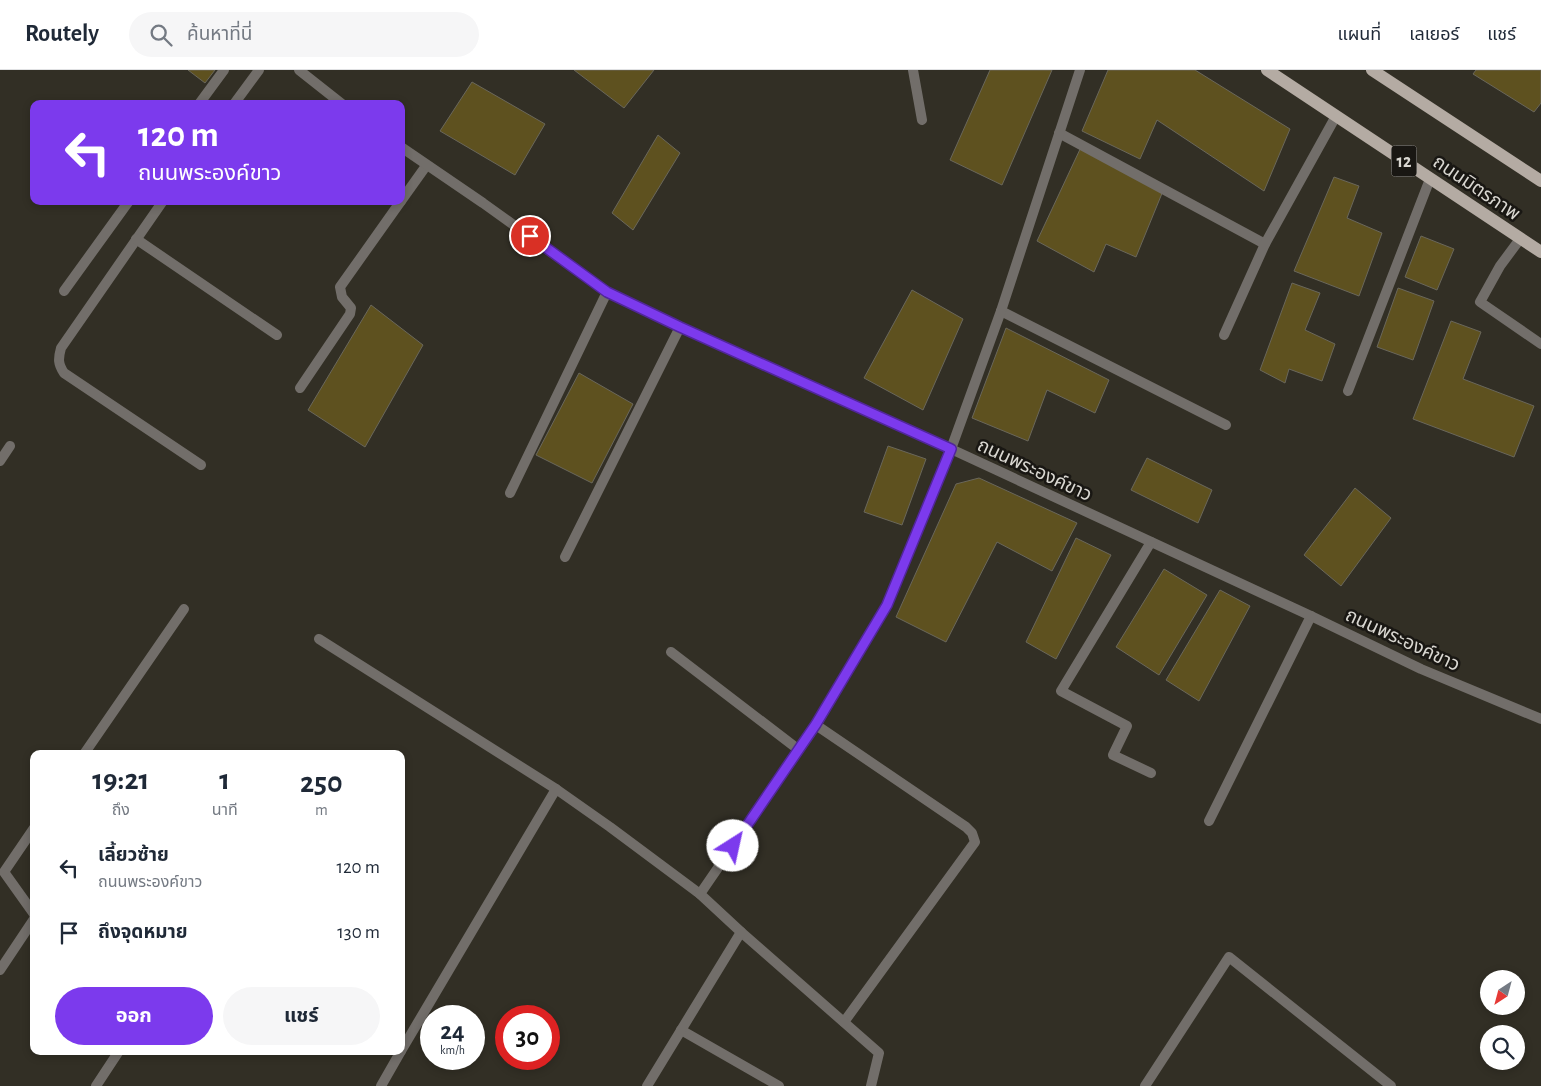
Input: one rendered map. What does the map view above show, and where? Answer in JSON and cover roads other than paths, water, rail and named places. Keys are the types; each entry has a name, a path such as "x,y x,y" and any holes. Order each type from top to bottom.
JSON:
{"main road":[{"name":"ถนนมิตรภาพ","path":"1267,70 1541,252"},
{"path":"1372,70 1541,181"}],"street":[{"path":"203,100 224,70"},
{"path":"237,100 259,70"},
{"path":"299,70 337,100"},
{"path":"913,70 922,120"},
{"path":"700,894 816,724 887,605 951,449 1001,311 1080,70"},
{"path":"1224,335 1264,244 1336,116"},
{"path":"1059,134 1264,244"},
{"name":"ถนนพระองค์ขาว","path":"405,150 483,203 607,292 680,327 951,449 1421,669 1541,718"},
{"path":"405,195 426,166"},
{"path":"1348,391 1430,178"},
{"path":"64,292 126,205"},
{"path":"160,205 61,348 58,358 59,365 64,373 201,465"},
{"path":"300,388 350,314 351,308 342,297 340,287 398,205"},
{"path":"136,239 277,335"},
{"path":"1520,239 1500,266 1480,302 1541,344"},
{"path":"510,493 607,292"},
{"path":"1001,311 1226,425"},
{"path":"565,557 680,327"},
{"path":"0,461 10,446"},
{"path":"1151,542 1061,691 1127,726 1113,755 1151,774"},
{"path":"87,750 184,609"},
{"path":"1209,821 1311,616"},
{"path":"319,639 556,789 610,826 700,894 879,1053 871,1086"},
{"path":"671,652 799,750"},
{"path":"816,724 962,824 972,833 975,842 844,1022"},
{"path":"405,1044 556,789"},
{"path":"30,834 4,872 30,908"},
{"path":"0,970 30,925"},
{"path":"647,1086 741,932"},
{"path":"1145,1086 1229,957 1386,1084"},
{"path":"681,1030 779,1086"},
{"path":"96,1086 115,1055"},
{"path":"381,1086 399,1055"}]}
